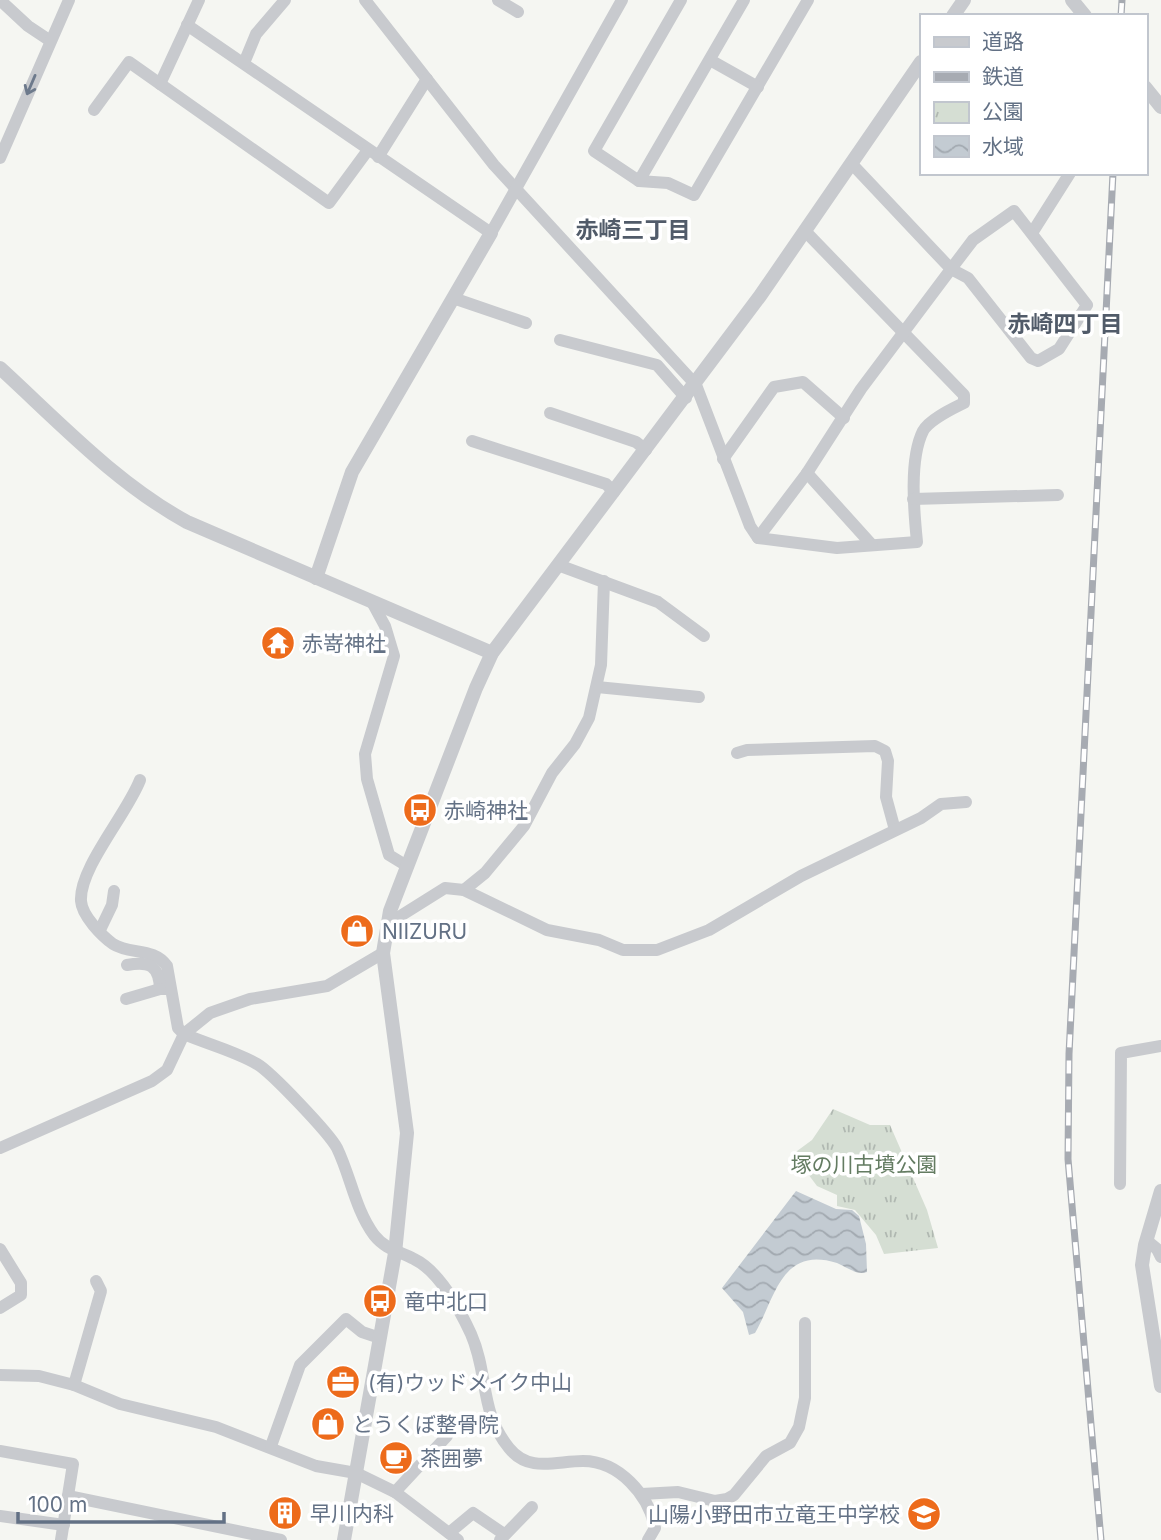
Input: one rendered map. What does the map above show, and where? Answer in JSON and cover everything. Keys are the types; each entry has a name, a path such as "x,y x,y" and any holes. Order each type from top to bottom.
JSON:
{"street":[{"path":"0,0 28,26 49,40"},
{"path":"0,158 49,40 69,0"},
{"path":"160,83 199,0"},
{"path":"244,63 256,34 285,0"},
{"path":"365,0 516,188 696,385 750,526 758,538 837,548 917,542 913,499 924,430 947,411 964,403 964,395 805,231"},
{"path":"498,0 518,12"},
{"path":"317,578 352,472 622,0"},
{"path":"681,0 594,150 639,181 668,183 694,195 808,0"},
{"path":"639,181 744,0"},
{"path":"1072,0 1083,14"},
{"path":"187,25 491,233"},
{"path":"710,60 758,88"},
{"path":"94,110 130,62 330,203 373,153 427,79"},
{"path":"344,1540 395,1254 407,1133 383,953 386,925 407,866 492,653 696,385 920,63"},
{"path":"1147,90 1161,107"},
{"path":"758,538 807,473 861,389 903,331 951,269 973,240 1014,211 1087,305 1059,349 1038,361 1031,358 968,278 951,269 851,163"},
{"path":"1032,233 1069,175"},
{"path":"453,298 526,323"},
{"path":"560,340 657,365 686,398"},
{"path":"0,368 136,492 187,522 492,653"},
{"path":"723,459 774,387 803,382 844,418"},
{"path":"550,413 636,442 646,450"},
{"path":"472,441 606,484 614,492"},
{"path":"807,473 872,545"},
{"path":"913,499 1058,495"},
{"path":"558,565 658,602 704,636"},
{"path":"464,890 485,873 524,826 551,773 575,744 589,718 602,654 604,581"},
{"path":"372,602 386,626 394,656 370,730 365,754 367,779 390,855 407,866"},
{"path":"597,687 699,697"},
{"path":"737,753 747,750 875,747 885,751 888,761 887,797 895,830"},
{"path":"140,780 129,807 109,833 86,876 81,900 83,910 118,946 149,952 163,960 165,989"},
{"path":"386,925 445,888 464,890 547,930 599,940 623,950 657,950 709,930 758,899 941,804 966,802"},
{"path":"100,930 112,905 114,891"},
{"path":"0,1148 152,1081 167,1070 184,1034 228,1005 327,986 383,953"},
{"path":"127,965 146,962 158,970 178,1028 184,1034 258,1064 325,1130 337,1149 361,1214 376,1238 395,1254 415,1259 427,1269 458,1312 476,1350 484,1377 487,1408 511,1450 527,1462 542,1465 585,1461 606,1466 627,1479 642,1494 652,1511 655,1528 652,1539"},
{"path":"127,999 165,989"},
{"path":"1121,1184 1121,1053 1161,1046"},
{"path":"1161,1191 1146,1240 1142,1265 1161,1386"},
{"path":"1146,1240 1157,1249 1161,1257"},
{"path":"0,1249 21,1283 21,1295 0,1308"},
{"path":"74,1384 101,1291 96,1281"},
{"path":"271,1446 300,1365 346,1319 362,1332 380,1338"},
{"path":"642,1494 678,1492 715,1501 727,1499 734,1495 766,1456 790,1443 799,1427 805,1398 805,1324"},
{"path":"0,1375 39,1376 74,1384 120,1404 216,1427 271,1446 316,1466 356,1473 395,1492 453,1536 473,1513 480,1514 502,1537 533,1507"},
{"path":"395,1492 447,1436"},
{"path":"0,1451 74,1464 61,1540"},
{"path":"68,1496 281,1540"},
{"path":"0,1516 64,1525"}],"green space":[{"name":"塚の川古墳公園","path":"833,1109 870,1125 890,1125 927,1210 938,1248 884,1254 876,1235 855,1210 837,1206 837,1195 817,1186 793,1154 812,1140"}],"water":[{"path":"796,1191 836,1209 852,1210 859,1216 866,1244 867,1272 856,1272 837,1263 818,1259 803,1262 782,1278 755,1333 749,1335 743,1312 722,1288"}],"railway":[{"path":"1121,14 1122,0"},
{"path":"1101,1540 1068,1159 1069,1054 1113,175"}],"place":[{"name":"赤嵜神社","path":"278,643"},
{"name":"赤崎神社","path":"420,810"},
{"name":"NIIZURU","path":"357,931"},
{"name":"竜中北口","path":"380,1301"},
{"name":"(有)ウッドメイク中山","path":"343,1382"},
{"name":"とうくぼ整骨院","path":"328,1424"},
{"name":"茶囲夢","path":"396,1458"},
{"name":"早川内科","path":"285,1513"},
{"name":"山陽小野田市立竜王中学校","path":"924,1514"}],"district":[{"name":"赤崎三丁目","path":"633,230"},
{"name":"赤崎四丁目","path":"1065,324"}]}
